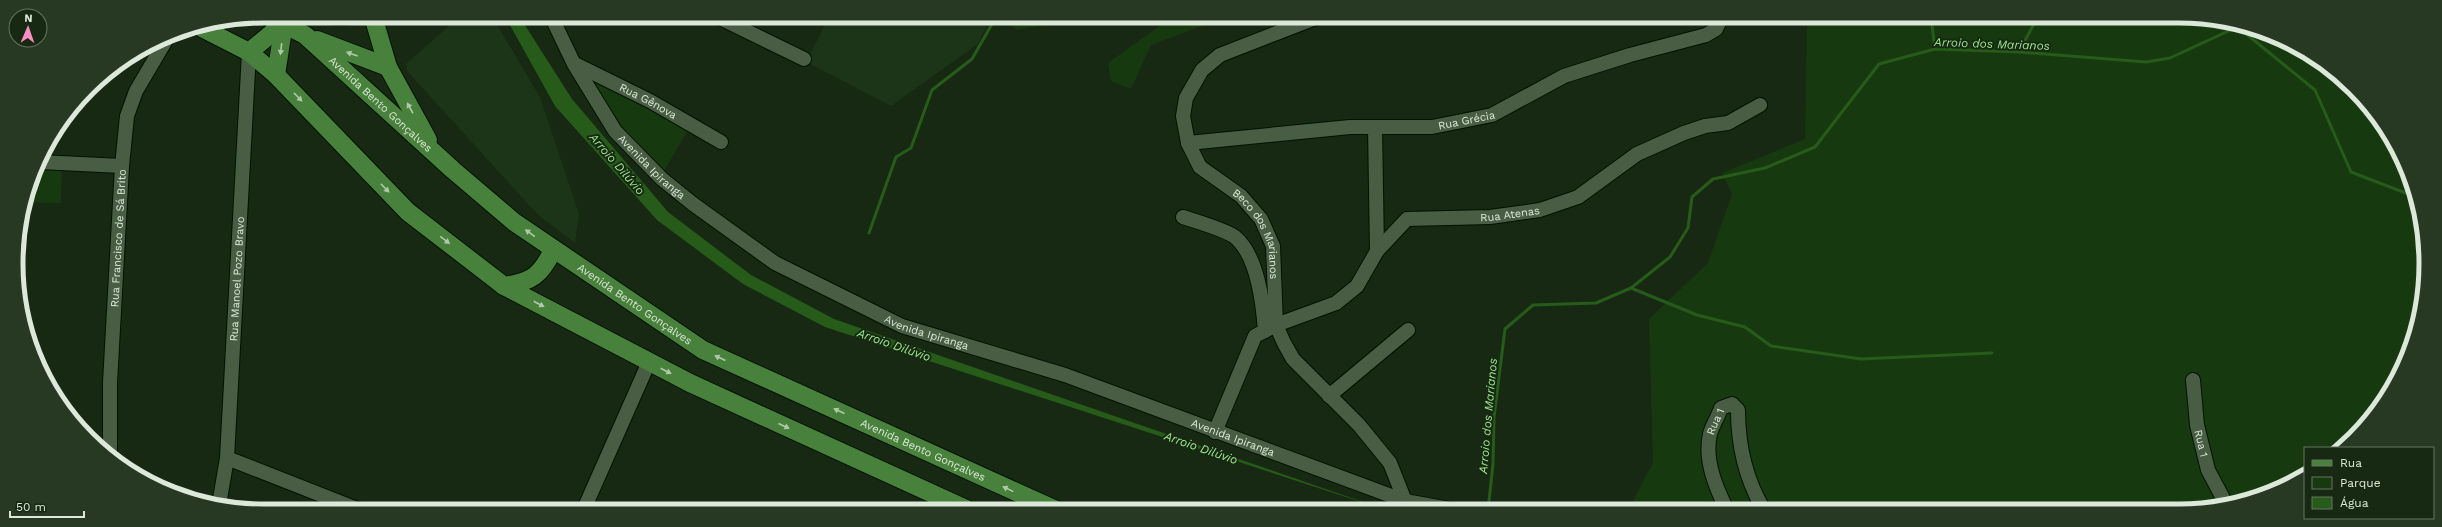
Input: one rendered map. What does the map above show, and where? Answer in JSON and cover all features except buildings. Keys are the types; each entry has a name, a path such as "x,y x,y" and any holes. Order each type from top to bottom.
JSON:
{"main road":[{"path":"249,52 282,23"},
{"path":"276,75 285,23"},
{"name":"Avenida Bento Gonçalves","path":"291,23 514,222 703,350 1043,504"},
{"path":"375,23 388,67 436,154"},
{"path":"206,30 249,52 276,75 408,212 504,286 649,362 953,504"},
{"path":"305,35 388,67"},
{"path":"504,286 524,283 536,276 548,262 554,250"}],"street":[{"name":"Avenida Ipiranga","path":"554,23 574,64 615,131 662,179 693,204 775,263 902,326 1059,373 1401,504"},
{"path":"730,23 804,59"},
{"name":"Beco dos Marianos","path":"1303,23 1220,55 1202,70 1186,98 1183,116 1188,143 1200,168 1241,196 1261,219 1273,246 1270,328 1293,359 1359,425 1390,463 1404,504"},
{"name":"Rua Grécia","path":"1188,143 1238,137 1375,127 1432,128 1492,115 1564,76 1630,55 1706,35 1716,29 1719,23"},
{"name":"Rua Francisco de Sá Brito","path":"110,448 110,383 122,166 127,116 136,91 163,45"},
{"name":"Rua Manoel Pozo Bravo","path":"220,500 228,458 249,52"},
{"name":"Rua Gênova","path":"574,64 650,101 721,142"},
{"name":"Rua Atenas","path":"1270,328 1336,303 1357,286 1377,251 1409,219 1490,217 1540,210 1578,197 1637,154 1684,133 1705,126 1728,123 1760,105"},
{"path":"1375,127 1377,251"},
{"path":"45,162 122,166"},
{"path":"1183,217 1234,236 1243,248 1258,276 1270,328 1255,336 1215,432"},
{"path":"1329,396 1408,330"},
{"path":"586,504 649,362"},
{"name":"Rua 1","path":"2193,380 2197,425 2208,470 2224,499"},
{"name":"Rua 1","path":"1724,504 1714,485 1709,449 1710,434 1721,408 1728,404 1737,407 1738,440 1754,494 1760,504"},
{"path":"228,458 344,504"}],"shaded area":[{"path":"452,23 496,23 540,97 579,214 575,243 537,214 407,71 406,64"},
{"path":"826,23 988,23 978,44 891,106 806,62"}],"green space":[{"path":"1009,23 1056,23 1017,30"},
{"path":"1164,23 1210,23 1151,45 1131,89 1111,81 1108,63"},
{"path":"1807,23 2178,23 2210,25 2241,31 2271,41 2299,55 2325,73 2349,93 2369,117 2387,143 2401,171 2411,201 2417,232 2419,264 2417,295 2411,326 2401,356 2387,384 2369,410 2349,434 2333,447 2304,447 2304,469 2299,472 2271,486 2241,496 2210,502 2178,504 1631,504 1653,463 1649,319 1708,263 1732,194 1722,173 1805,139"},
{"path":"588,76 688,130 664,171 624,129"},
{"path":"44,165 62,166 61,203 31,202"}],"water":[{"name":"Arroio Dilúvio","path":"509,23 523,23 572,99 668,212 751,275 834,319 1369,504 825,327 743,284 657,220 555,106"}],"waterway":[{"path":"869,233 896,157 911,148 932,90 972,59 993,23"},
{"path":"1932,23 1935,49"},
{"path":"2019,52 2034,23"},
{"name":"Arroio dos Marianos","path":"1489,501 1493,464 1494,417 1505,329 1533,305 1596,303 1631,288 1670,257 1688,228 1692,197 1713,179 1765,168 1815,147 1879,64 1935,49 2019,52 2146,62 2170,58 2232,29"},
{"path":"2244,32 2315,90 2351,172 2409,194"},
{"path":"1631,288 1697,315 1745,327 1771,346 1861,359 1992,353"}]}
